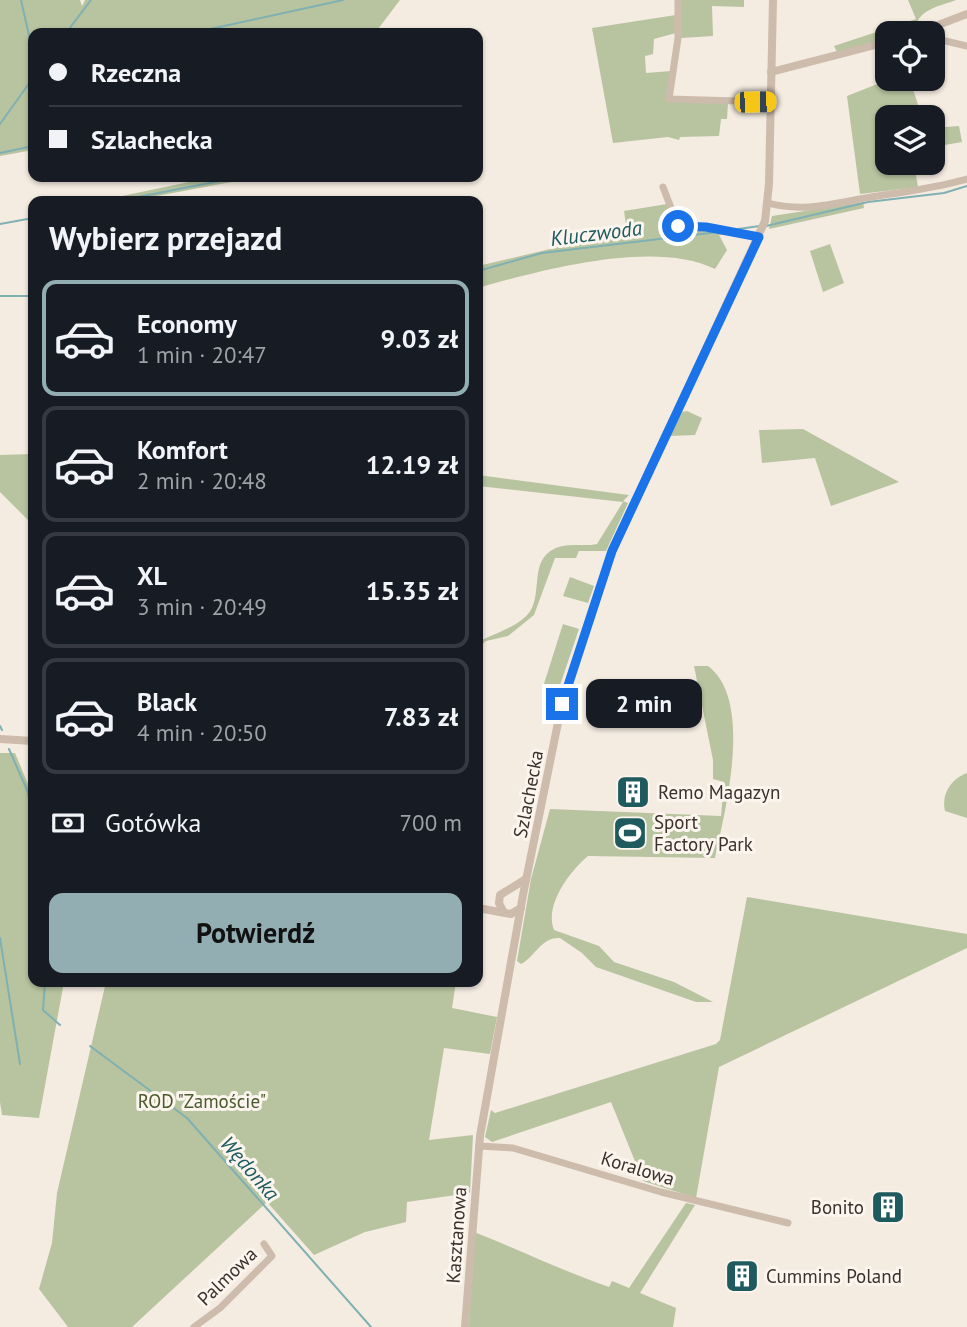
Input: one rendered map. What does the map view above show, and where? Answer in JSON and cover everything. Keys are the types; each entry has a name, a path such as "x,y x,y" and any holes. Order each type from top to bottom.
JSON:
{"street":[{"path":"678,0 678,38 669,99 771,102"},
{"name":"Szlachecka","path":"479,1146 521,905 562,704 612,551 765,221 768,203 773,0"},
{"path":"945,23 967,14"},
{"path":"945,41 967,46"},
{"path":"771,72 875,45"},
{"path":"768,203 800,208 825,206 967,179"},
{"path":"663,187 678,226 760,235"},
{"path":"0,739 28,741"},
{"path":"483,905 526,879"},
{"path":"483,909 505,912 521,905 519,894 509,890"},
{"path":"499,897 505,912 517,928"},
{"name":"Koralowa","path":"479,1146 513,1148 661,1192 788,1223"},
{"name":"Kasztanowa","path":"465,1327 479,1146"},
{"name":"Palmowa","path":"194,1327 220,1308 272,1256 264,1244"}],"green space":[{"path":"0,0 80,0 82,6 85,0 400,0 379,28 28,28 28,151 0,156"},
{"path":"680,0 744,0 744,7 712,6 713,36 681,38"},
{"path":"908,0 956,0 924,13 918,21 910,21 916,19"},
{"path":"676,15 676,33 654,39 653,54 645,56 646,73 671,71 668,99 728,103 727,119 721,119 719,136 680,137 679,140 668,137 613,143 592,28"},
{"path":"875,32 875,42 837,52 834,46"},
{"path":"875,85 875,91 914,91 918,105 875,105 875,175 916,175 918,187 860,194 847,96"},
{"path":"959,126 962,142 945,145 945,127"},
{"path":"189,182 231,182 157,196 122,196"},
{"path":"863,202 864,208 769,229 772,216"},
{"path":"667,204 677,230 711,230 729,234 719,235 727,250 715,269 690,260 630,257 565,266 483,287 483,265 627,231 624,211"},
{"path":"830,244 844,283 823,292 810,251"},
{"path":"687,411 702,418 695,435 670,436 682,412"},
{"path":"803,429 899,482 831,506 815,458 762,463 759,430"},
{"path":"28,454 28,520 0,492 0,455"},
{"path":"483,476 629,495 623,501 628,503 606,551 579,551 576,558 555,558 534,615 508,636 483,644 483,640 515,624 528,614 535,600 539,567 547,554 564,546 597,544 623,502 483,487"},
{"path":"570,577 594,586 588,603 563,596"},
{"path":"563,624 579,629 558,691 542,690"},
{"path":"694,666 708,666 722,682 730,704 733,729 729,786 715,858 588,856 560,889 552,920 554,930 599,946 614,962 674,982 713,1002 696,1002 596,967 582,953 560,938 543,944 521,964 517,961 531,879 550,809 721,816 724,782 713,779 713,760"},
{"path":"0,753 15,753 28,784 28,987 63,987 39,1118 2,1115"},
{"path":"967,773 967,818 945,811 944,799 948,788 956,779"},
{"path":"747,897 967,934 967,948 719,1067 696,1198 643,1181 611,1102 492,1142 485,1137 491,1110 495,1113 716,1044 720,1040"},
{"name":"ROD \"Zamoście\"","path":"105,987 455,987 452,1008 497,1017 490,1054 444,1048 429,1140 473,1135 470,1193 407,1202 406,1222 365,1232 314,1255 267,1202 132,1327 68,1327 39,1289 52,1243 57,1193"},
{"path":"686,1203 695,1205 640,1293 676,1308 673,1327 469,1327 474,1232 609,1287 612,1281 629,1288"}],"waterway":[{"path":"21,0 28,31"},
{"path":"70,28 91,0"},
{"path":"215,28 343,0"},
{"path":"0,124 28,85"},
{"path":"0,153 28,147"},
{"path":"143,196 215,182"},
{"name":"Kluczwoda","path":"766,226 868,202 944,193 967,186"},
{"path":"0,224 28,219"},
{"name":"Kluczwoda","path":"738,229 760,226"},
{"name":"Kluczwoda","path":"483,270 542,253 718,232"},
{"name":"Kluczwoda","path":"0,296 28,296"},
{"name":"Wędonka","path":"0,726 2,730"},
{"name":"Wędonka","path":"9,749 28,794"},
{"path":"0,938 20,1064"},
{"name":"Wędonka","path":"45,987 43,1010 60,1025"},
{"name":"Wędonka","path":"90,1046 187,1118 371,1327"}],"place":[{"name":"Remo Magazyn","path":"633,792"},
{"name":"Sport Factory Park","path":"630,833"},
{"name":"Bonito","path":"888,1207"},
{"name":"Cummins Poland","path":"742,1276"}],"route":[{"path":"562,704 612,551 759,237 706,227 678,226"}]}
